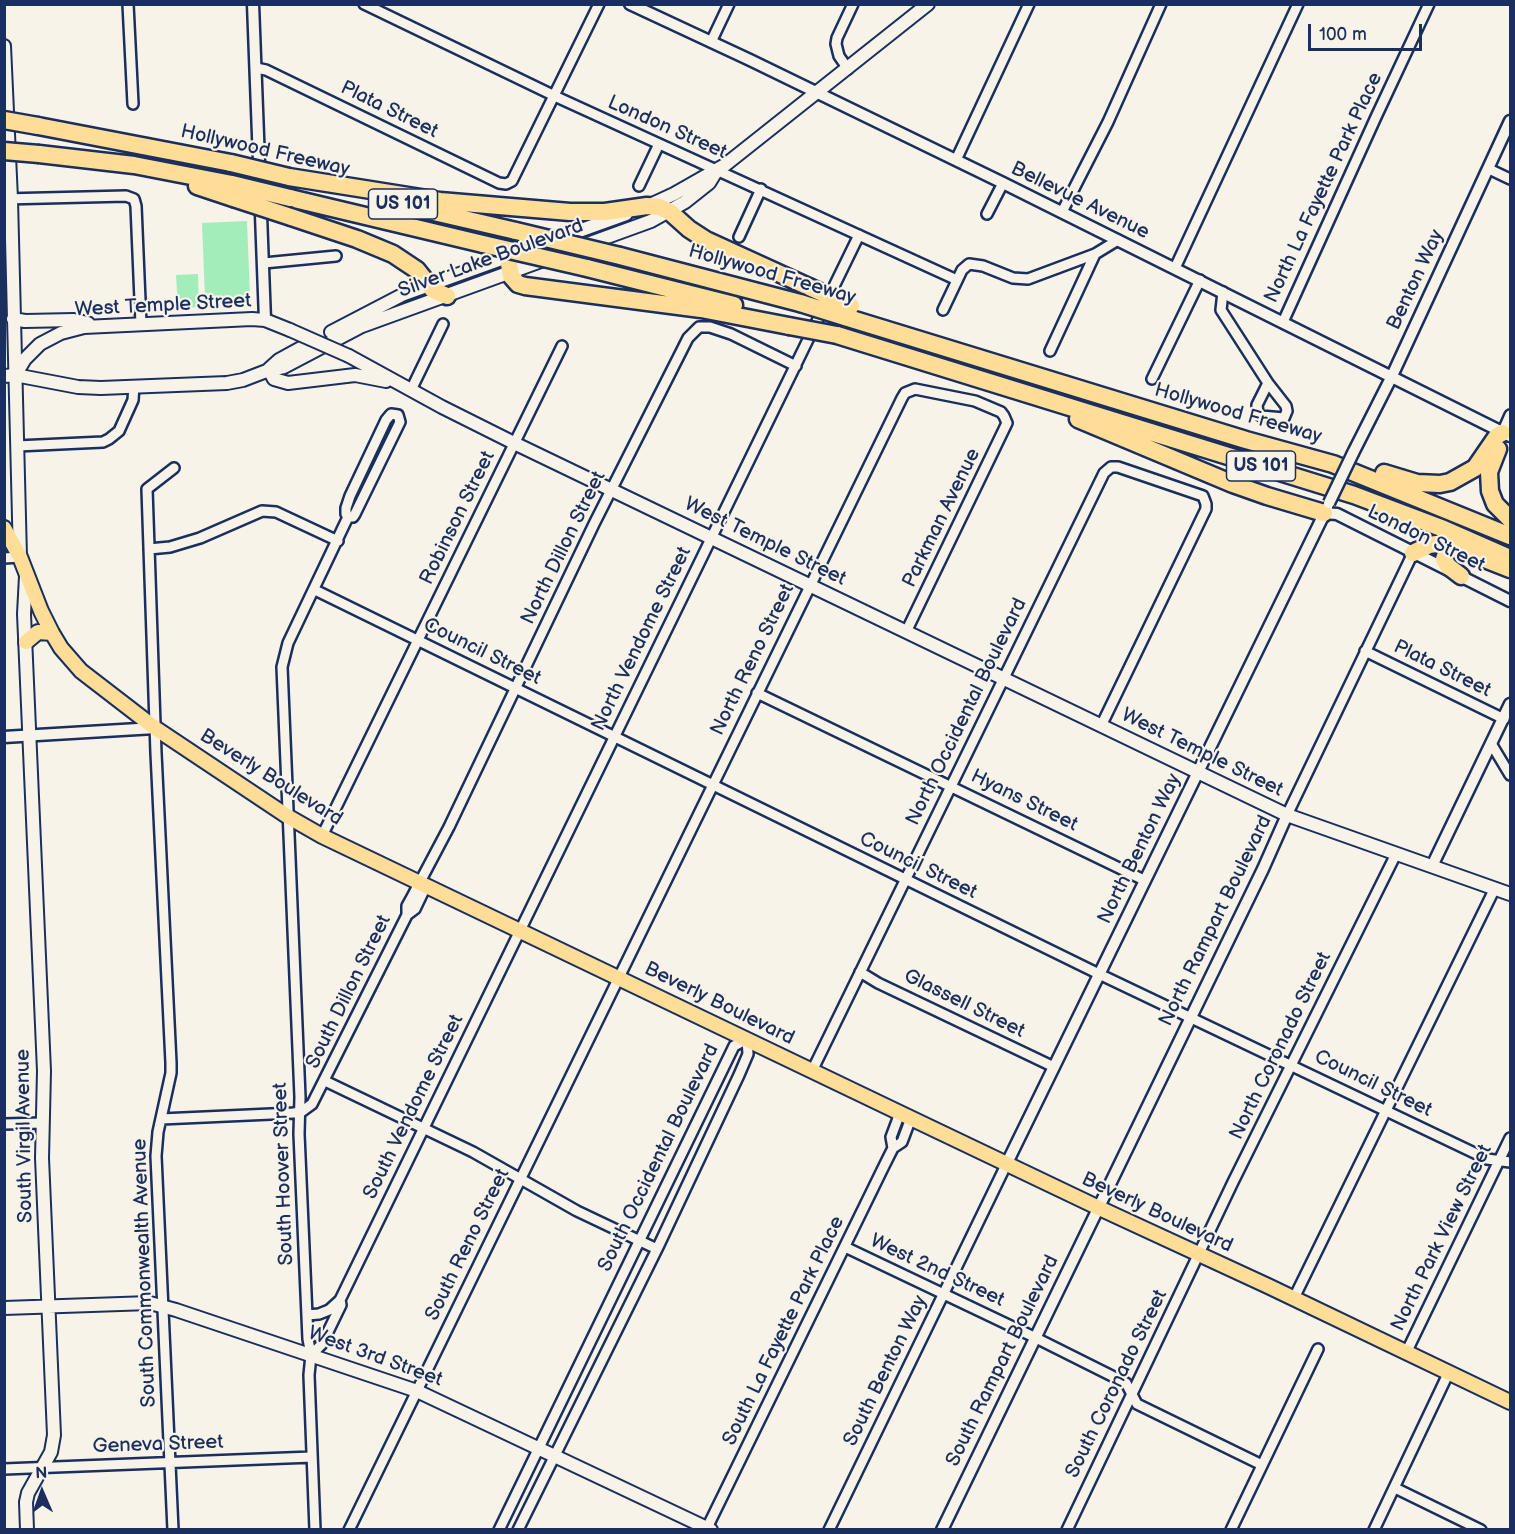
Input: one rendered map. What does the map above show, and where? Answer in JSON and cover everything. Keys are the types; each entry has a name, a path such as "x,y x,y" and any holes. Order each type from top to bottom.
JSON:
{"highway":[{"name":"Hollywood Freeway","path":"4,120 231,163 620,256 800,303 848,311 918,338 1333,464 1510,536"},
{"path":"4,151 39,158"},
{"name":"Hollywood Freeway","path":"39,158 92,159 232,191 290,198 587,268 837,335 1354,495 1444,529 1510,558"},
{"path":"4,162 39,158"},
{"path":"289,177 449,202 570,212 604,212 647,206 659,207 670,212 706,240 808,287 848,311"},
{"path":"232,191 291,217 357,239 393,254 417,270 433,290 447,296"},
{"path":"513,254 509,264 510,273 518,284 533,288 701,309 790,323"},
{"path":"1006,387 1267,496 1327,508"},
{"path":"1333,464 1359,465 1417,483 1440,484 1459,478 1475,468 1497,436 1507,435"},
{"path":"1507,435 1502,439 1489,472 1489,482 1495,504 1510,519"},
{"path":"1413,553 1436,543 1444,543 1510,569"},
{"path":"1459,548 1447,551 1444,559 1448,566 1461,576"}],"main road":[{"name":"Silver Lake Boulevard","path":"10,375 78,387 228,383 254,377 268,370 279,360 372,310 427,285 647,206 717,171 928,4"},
{"path":"4,46 13,319 10,375 17,446 20,557"},
{"name":"Silver Lake Boulevard","path":"268,370 284,367 362,326 651,221 670,212 709,183 717,171"},
{"path":"13,319 25,321 74,320 98,325"},
{"name":"West Temple Street","path":"10,375 37,347 74,329 98,325 265,320 349,356 514,443 1287,815 1510,894"},
{"path":"268,370 274,379 288,383 355,375 395,382"},
{"name":"Beverly Boulevard","path":"4,528 20,557 26,576 52,633 61,648 81,671 155,729 287,816 322,836 812,1071 1510,1402"},
{"name":"South Virgil Avenue","path":"26,576 24,614 44,1071 42,1158 54,1435 51,1452 28,1493 27,1530"},
{"path":"26,642 38,632 52,633"},
{"name":"West 3rd Street","path":"4,1308 150,1303 162,1306 417,1391 708,1529"}],"street":[{"path":"128,4 133,104"},
{"path":"253,4 265,320"},
{"name":"London Street","path":"364,4 554,96 957,280"},
{"path":"554,96 599,4"},
{"name":"Bellevue Avenue","path":"630,4 1003,183 1507,435"},
{"path":"711,42 729,4"},
{"path":"848,69 839,56 836,44 854,4"},
{"path":"956,160 1029,4"},
{"path":"1062,212 1108,122 1161,4"},
{"path":"1174,268 1298,4"},
{"name":"North La Fayette Park Place","path":"1283,322 1429,4"},
{"name":"Plata Street","path":"256,68 266,70 506,184 512,181 554,96"},
{"name":"Benton Way","path":"1353,453 1391,378 1510,121"},
{"path":"639,186 659,144"},
{"path":"1489,169 1510,180"},
{"path":"987,214 1003,183"},
{"path":"739,237 761,189"},
{"path":"8,199 126,196 134,199 141,324"},
{"name":"North Vendome Street","path":"520,930 859,235"},
{"path":"943,310 964,267 969,264 983,266 1013,278 1028,279 1095,254 1118,240"},
{"path":"1050,351 1095,254"},
{"path":"264,263 336,256"},
{"path":"1152,379 1200,280"},
{"path":"1223,292 1221,310 1268,383"},
{"path":"411,390 443,324"},
{"name":"North Dillon Street","path":"423,884 612,489 688,338 695,329 704,326 721,330 796,366"},
{"name":"Robinson Street","path":"322,836 562,346"},
{"path":"17,446 103,442 109,439 119,431 133,400 134,386"},
{"name":"North Reno Street","path":"620,977 905,393 915,390 968,399 1001,412 1006,419"},
{"path":"391,414 399,415 400,422 355,514 348,517 346,508 350,495 386,420 391,414"},
{"path":"1507,435 1510,415"},
{"name":"Parkman Avenue","path":"906,632 1002,437 1006,419"},
{"name":"North Benton Way","path":"1007,1163 1353,453"},
{"name":"North Occidental Boulevard","path":"812,1071 1104,473 1108,469 1121,467 1203,496 1206,509 1101,726"},
{"name":"South Commonwealth Avenue","path":"173,1530 156,1156 171,1063 155,729 147,489 174,468"},
{"name":"London Street","path":"1327,508 1510,601"},
{"path":"149,549 184,543 255,513 268,510 285,515 338,541"},
{"name":"South Hoover Street","path":"315,1530 309,1370 311,1355 308,1339 299,1134 301,1112 287,816 283,658 348,517"},
{"name":"North Rampart Boulevard","path":"1097,1207 1413,553"},
{"path":"4,558 20,557"},
{"name":"Council Street","path":"315,590 1099,974 1487,1159 1510,1162"},
{"name":"Plata Street","path":"1365,651 1504,719"},
{"name":"Hyans Street","path":"757,693 1144,880"},
{"path":"1432,866 1510,704"},
{"path":"4,737 155,729"},
{"path":"1492,744 1510,775"},
{"name":"North Coronado Street","path":"1199,1254 1396,854"},
{"name":"South Dillon Street","path":"301,1112 312,1104 325,1081 407,915 407,906 423,884"},
{"path":"1294,1298 1495,888"},
{"name":"South Vendome Street","path":"311,1355 322,1344 341,1305 340,1300 520,930"},
{"name":"Glassell Street","path":"860,972 878,983 1054,1067"},
{"name":"South Reno Street","path":"349,1529 620,977"},
{"name":"South Occidental Boulevard","path":"499,1530 734,1046 747,1039 748,1054 657,1249 518,1530"},
{"path":"325,1081 473,1152 577,1211 657,1249"},
{"path":"161,1119 301,1112"},
{"name":"South La Fayette Park Place","path":"708,1529 893,1148 891,1137 906,1116"},
{"path":"4,1124 43,1123"},
{"name":"North Park View Street","path":"1406,1353 1510,1138"},
{"name":"South Benton Way","path":"829,1530 1007,1163"},
{"name":"South Rampart Boulevard","path":"942,1530 1097,1207"},
{"name":"West 2nd Street","path":"845,1247 1126,1383 1137,1404 1262,1465"},
{"name":"South Coronado Street","path":"1067,1530 1199,1254"},
{"path":"307,1315 320,1314 329,1310 340,1300"},
{"path":"1231,1530 1318,1349"},
{"path":"1374,1530 1448,1374"},
{"name":"Geneva Street","path":"4,1469 312,1457"},
{"path":"1395,1488 1481,1530"}],"green space":[{"path":"247,221 250,297 205,298 202,223"},
{"path":"198,274 199,307 178,308 176,275"}]}
